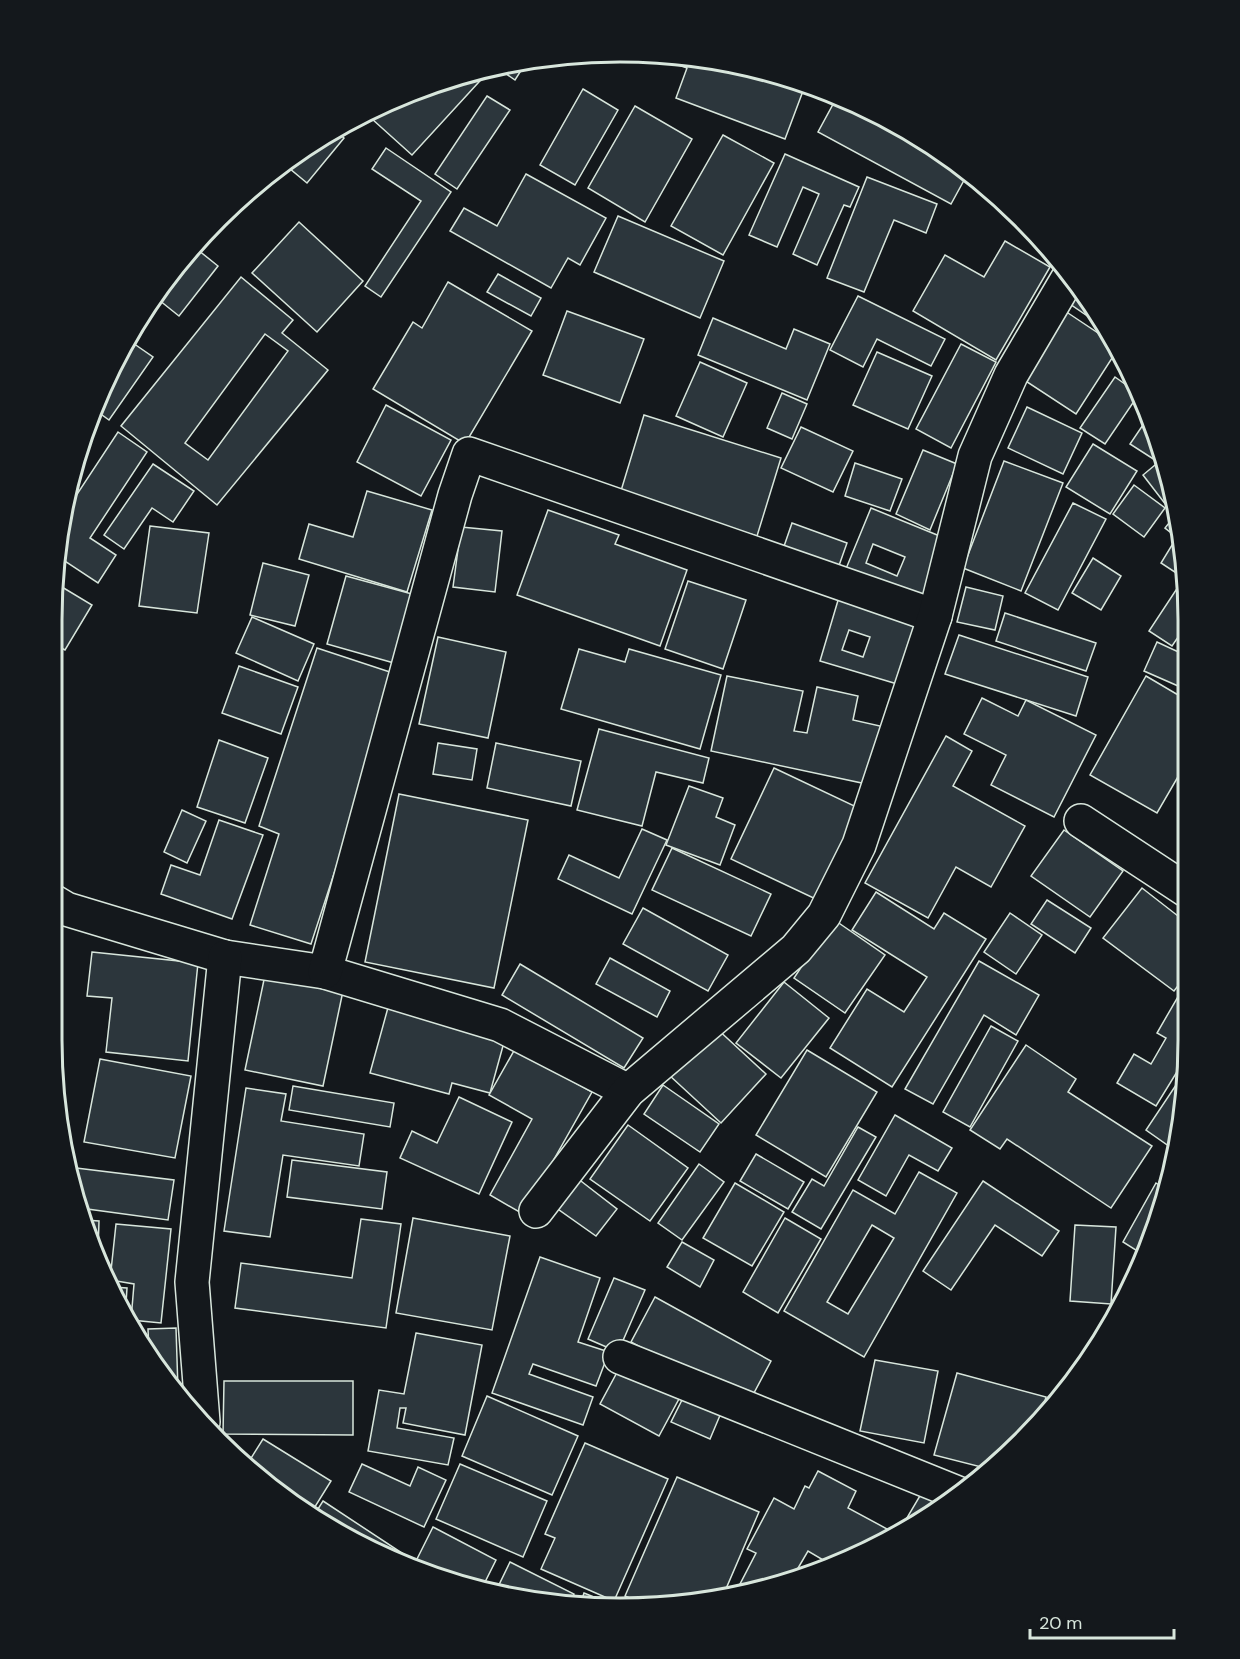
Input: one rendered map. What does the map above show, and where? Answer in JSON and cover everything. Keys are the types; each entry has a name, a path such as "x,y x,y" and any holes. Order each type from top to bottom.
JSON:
{"street":[{"path":"536,1211 628,1091 796,949 824,915 859,845 935,616 975,456 1011,375 1065,283"},
{"path":"325,972 452,506 469,454 935,616"},
{"path":"1081,821 1178,885"},
{"path":"62,907 225,957 325,972 500,1025 628,1091"},
{"path":"202,1409 192,1282 225,957"},
{"path":"620,1357 949,1490"}],"building":[{"path":"678,65 729,72 803,92 785,139 676,98 687,68"},
{"path":"521,70 515,80 505,73"},
{"path":"481,79 412,155 372,119 440,91"},
{"path":"583,89 618,110 575,185 540,165"},
{"path":"487,96 510,110 457,189 435,174"},
{"path":"833,104 899,136 964,180 951,204 818,132"},
{"path":"635,106 692,139 645,222 588,188"},
{"path":"723,135 774,163 723,255 671,226"},
{"path":"341,136 344,138 307,183 291,169"},
{"path":"386,148 451,192 381,297 365,286 421,201 372,169"},
{"path":"785,154 859,187 850,207 844,205 817,265 793,254 819,194 803,187 777,247 749,235"},
{"path":"526,174 606,218 580,265 568,258 551,288 450,231 464,208 497,226"},
{"path":"867,177 937,204 926,233 894,220 864,292 827,278"},
{"path":"618,216 724,261 700,318 594,272"},
{"path":"299,222 363,281 317,332 252,273"},
{"path":"1005,241 1050,267 996,360 913,311 945,255 984,277"},
{"path":"200,252 218,266 179,316 162,302"},
{"path":"498,274 541,298 531,316 487,292"},
{"path":"241,277 293,320 282,333 328,370 217,505 121,426","holes":["265,334 288,351 208,460 185,443"]},
{"path":"448,282 532,331 465,444 373,389 413,322 422,328"},
{"path":"858,296 945,339 931,366 877,339 863,367 830,350"},
{"path":"1075,297 1088,317 1070,304"},
{"path":"1062,309 1099,334 1113,357 1076,414 1018,376"},
{"path":"567,311 644,339 620,403 543,375"},
{"path":"713,318 786,349 794,329 830,344 807,400 698,355"},
{"path":"134,344 153,357 109,420 101,414"},
{"path":"961,344 996,362 951,448 916,429"},
{"path":"877,352 932,376 908,429 853,405"},
{"path":"700,362 747,383 723,437 676,416"},
{"path":"1115,377 1127,385 1134,401 1105,444 1080,428"},
{"path":"782,393 807,404 792,439 767,428"},
{"path":"386,405 451,440 421,496 357,462"},
{"path":"1027,407 1082,433 1063,474 1008,448"},
{"path":"644,415 781,458 757,536 620,494"},
{"path":"1143,425 1155,460 1130,444"},
{"path":"801,427 853,451 833,492 781,468"},
{"path":"118,432 147,452 90,538 116,555 98,583 65,561 76,496"},
{"path":"1093,444 1137,471 1110,514 1066,487"},
{"path":"923,450 957,464 930,530 896,514"},
{"path":"1004,461 1063,483 1021,591 963,568"},
{"path":"855,463 902,479 890,511 845,496"},
{"path":"153,464 194,491 173,522 152,508 124,549 104,535"},
{"path":"1156,464 1166,505 1143,475"},
{"path":"1134,485 1165,508 1144,537 1113,514"},
{"path":"367,491 432,510 407,592 299,559 309,524 353,537"},
{"path":"1073,503 1106,519 1058,610 1025,593"},
{"path":"871,508 947,539 919,608 843,576","holes":["873,544 905,557 897,576 866,563"]},
{"path":"548,510 619,535 615,544 687,570 660,646 517,595"},
{"path":"1170,522 1172,533 1165,528"},
{"path":"792,523 847,543 836,574 781,555"},
{"path":"150,526 209,533 197,613 139,606"},
{"path":"461,527 502,531 495,592 453,587"},
{"path":"1172,545 1174,546 1176,573 1161,563"},
{"path":"1093,558 1121,576 1101,610 1072,593"},
{"path":"263,563 309,575 295,626 250,615"},
{"path":"346,576 412,594 394,663 327,644"},
{"path":"688,581 746,600 723,669 665,649"},
{"path":"966,587 1003,596 995,630 957,622"},
{"path":"63,588 92,605 65,650 62,648"},
{"path":"1177,588 1178,637 1172,646 1149,631"},
{"path":"839,597 923,623 904,686 820,661","holes":["849,630 870,637 863,657 842,650"]},
{"path":"1005,613 1096,643 1086,671 996,641"},
{"path":"252,617 314,644 298,681 236,653"},
{"path":"959,635 1088,677 1076,716 945,674"},
{"path":"438,637 506,652 488,738 419,724"},
{"path":"1157,642 1178,652 1178,686 1144,671"},
{"path":"317,648 399,675 311,944 250,925 279,834 259,826"},
{"path":"579,649 625,662 629,649 721,675 700,749 561,709"},
{"path":"239,666 298,687 281,734 222,713"},
{"path":"727,676 803,691 794,731 807,733 817,687 858,696 853,720 889,728 876,786 711,751"},
{"path":"1146,676 1178,695 1178,777 1157,813 1090,775"},
{"path":"982,698 1018,716 1026,700 1096,735 1054,817 991,785 1006,755 964,734"},
{"path":"599,729 709,758 703,783 656,772 642,826 577,810"},
{"path":"946,736 972,751 953,786 1025,826 991,887 956,867 928,918 865,883"},
{"path":"219,740 268,758 245,823 197,807"},
{"path":"438,743 477,749 472,780 433,774"},
{"path":"496,743 581,761 571,806 487,788"},
{"path":"774,768 865,811 822,902 731,859"},
{"path":"689,786 723,798 716,817 735,825 720,865 666,845"},
{"path":"399,794 528,820 494,988 365,962"},
{"path":"182,810 206,821 187,863 164,852"},
{"path":"219,820 263,835 232,919 161,894 171,865 200,875"},
{"path":"642,829 667,840 632,914 558,879 569,855 619,878"},
{"path":"1064,830 1123,871 1090,917 1031,876"},
{"path":"672,848 771,894 751,936 652,890"},
{"path":"1142,888 1178,916 1178,986 1174,991 1103,938"},
{"path":"876,892 934,929 944,913 986,939 892,1087 830,1048 867,989 904,1012 927,977 852,930"},
{"path":"1047,900 1091,928 1075,953 1031,924"},
{"path":"643,908 728,955 708,991 623,944"},
{"path":"1010,913 1042,935 1016,974 984,952"},
{"path":"833,919 885,955 845,1013 794,978"},
{"path":"92,952 198,963 188,1061 106,1052 112,998 87,996"},
{"path":"610,958 670,991 657,1017 596,984"},
{"path":"979,961 1039,995 1016,1035 984,1015 933,1104 905,1089"},
{"path":"520,964 643,1038 624,1068 502,995"},
{"path":"265,975 343,991 323,1086 245,1070"},
{"path":"784,982 829,1018 781,1078 736,1043"},
{"path":"1178,997 1177,1072 1156,1106 1117,1083 1134,1054 1151,1064 1166,1038 1157,1033"},
{"path":"389,1004 506,1035 490,1093 452,1083 449,1094 370,1073"},
{"path":"714,1026 766,1074 721,1123 669,1075"},
{"path":"991,1026 1018,1041 970,1127 943,1112"},
{"path":"1026,1045 1076,1079 1068,1092 1152,1146 1111,1208 1007,1139 1000,1149 970,1130"},
{"path":"515,1049 592,1092 523,1214 490,1195 532,1119 489,1095"},
{"path":"807,1050 877,1092 826,1177 756,1135"},
{"path":"100,1059 191,1076 175,1158 84,1142"},
{"path":"663,1085 719,1124 700,1152 644,1114"},
{"path":"1176,1085 1168,1146 1146,1130"},
{"path":"293,1086 394,1103 390,1127 289,1110"},
{"path":"246,1088 286,1094 281,1121 364,1134 359,1166 283,1155 270,1237 224,1231"},
{"path":"459,1097 512,1122 479,1194 400,1158 412,1131 437,1143"},
{"path":"895,1115 952,1148 938,1171 909,1155 886,1196 858,1180"},
{"path":"628,1125 688,1168 650,1221 590,1179"},
{"path":"858,1127 876,1137 821,1229 792,1212 812,1179 824,1186"},
{"path":"756,1154 804,1182 788,1209 740,1181"},
{"path":"292,1160 387,1172 382,1209 287,1197"},
{"path":"699,1164 724,1182 682,1240 658,1223"},
{"path":"77,1168 174,1180 168,1220 88,1209"},
{"path":"919,1172 957,1193 864,1357 784,1311 853,1190 895,1214","holes":["872,1225 894,1238 848,1314 827,1302"]},
{"path":"577,1178 617,1209 596,1236 555,1207"},
{"path":"983,1181 1059,1231 1042,1256 995,1225 951,1290 923,1271"},
{"path":"735,1183 784,1212 752,1266 703,1238"},
{"path":"1156,1183 1159,1185 1137,1251 1123,1242"},
{"path":"413,1218 510,1236 492,1330 396,1313"},
{"path":"785,1218 821,1239 778,1313 743,1292"},
{"path":"361,1219 401,1224 386,1328 235,1308 241,1263 352,1278"},
{"path":"92,1221 99,1221 98,1238"},
{"path":"116,1224 171,1229 161,1323 138,1321 132,1310 134,1284 117,1281 111,1269"},
{"path":"1075,1225 1116,1227 1111,1304 1070,1301"},
{"path":"682,1242 714,1260 700,1287 667,1267"},
{"path":"540,1257 600,1278 578,1342 609,1352 596,1386 533,1364 529,1374 593,1397 583,1425 492,1393"},
{"path":"614,1278 645,1290 618,1352 588,1339"},
{"path":"120,1288 127,1288 126,1300"},
{"path":"655,1297 771,1361 747,1406 631,1342"},
{"path":"176,1328 178,1380 148,1337 148,1329"},
{"path":"416,1333 482,1345 465,1435 403,1423 406,1408 400,1408 397,1428 454,1438 448,1465 368,1451 379,1390 404,1394"},
{"path":"875,1360 938,1371 924,1443 860,1431"},
{"path":"621,1365 680,1397 659,1436 600,1404"},
{"path":"957,1373 1046,1397 1040,1407 1015,1434 979,1466 934,1455"},
{"path":"224,1381 353,1381 353,1435 225,1434 223,1432"},
{"path":"487,1396 578,1436 552,1495 462,1456"},
{"path":"684,1396 721,1413 710,1439 671,1422"},
{"path":"263,1439 331,1481 315,1506 251,1458"},
{"path":"585,1443 668,1479 615,1598 605,1597 541,1569 555,1538 545,1534"},
{"path":"362,1464 410,1486 418,1467 446,1480 424,1527 349,1492"},
{"path":"460,1464 547,1501 523,1557 436,1519"},
{"path":"818,1471 856,1491 848,1508 887,1529 822,1559 808,1551 798,1569 740,1584 756,1553 747,1549 774,1498 794,1509 805,1486 809,1488"},
{"path":"677,1477 759,1512 727,1587 693,1593 625,1596"},
{"path":"921,1494 932,1501 930,1503 907,1518"},
{"path":"323,1501 403,1553 341,1523 318,1508"},
{"path":"433,1527 496,1560 486,1581 417,1559"},
{"path":"510,1562 574,1594 547,1593 499,1584"}]}
